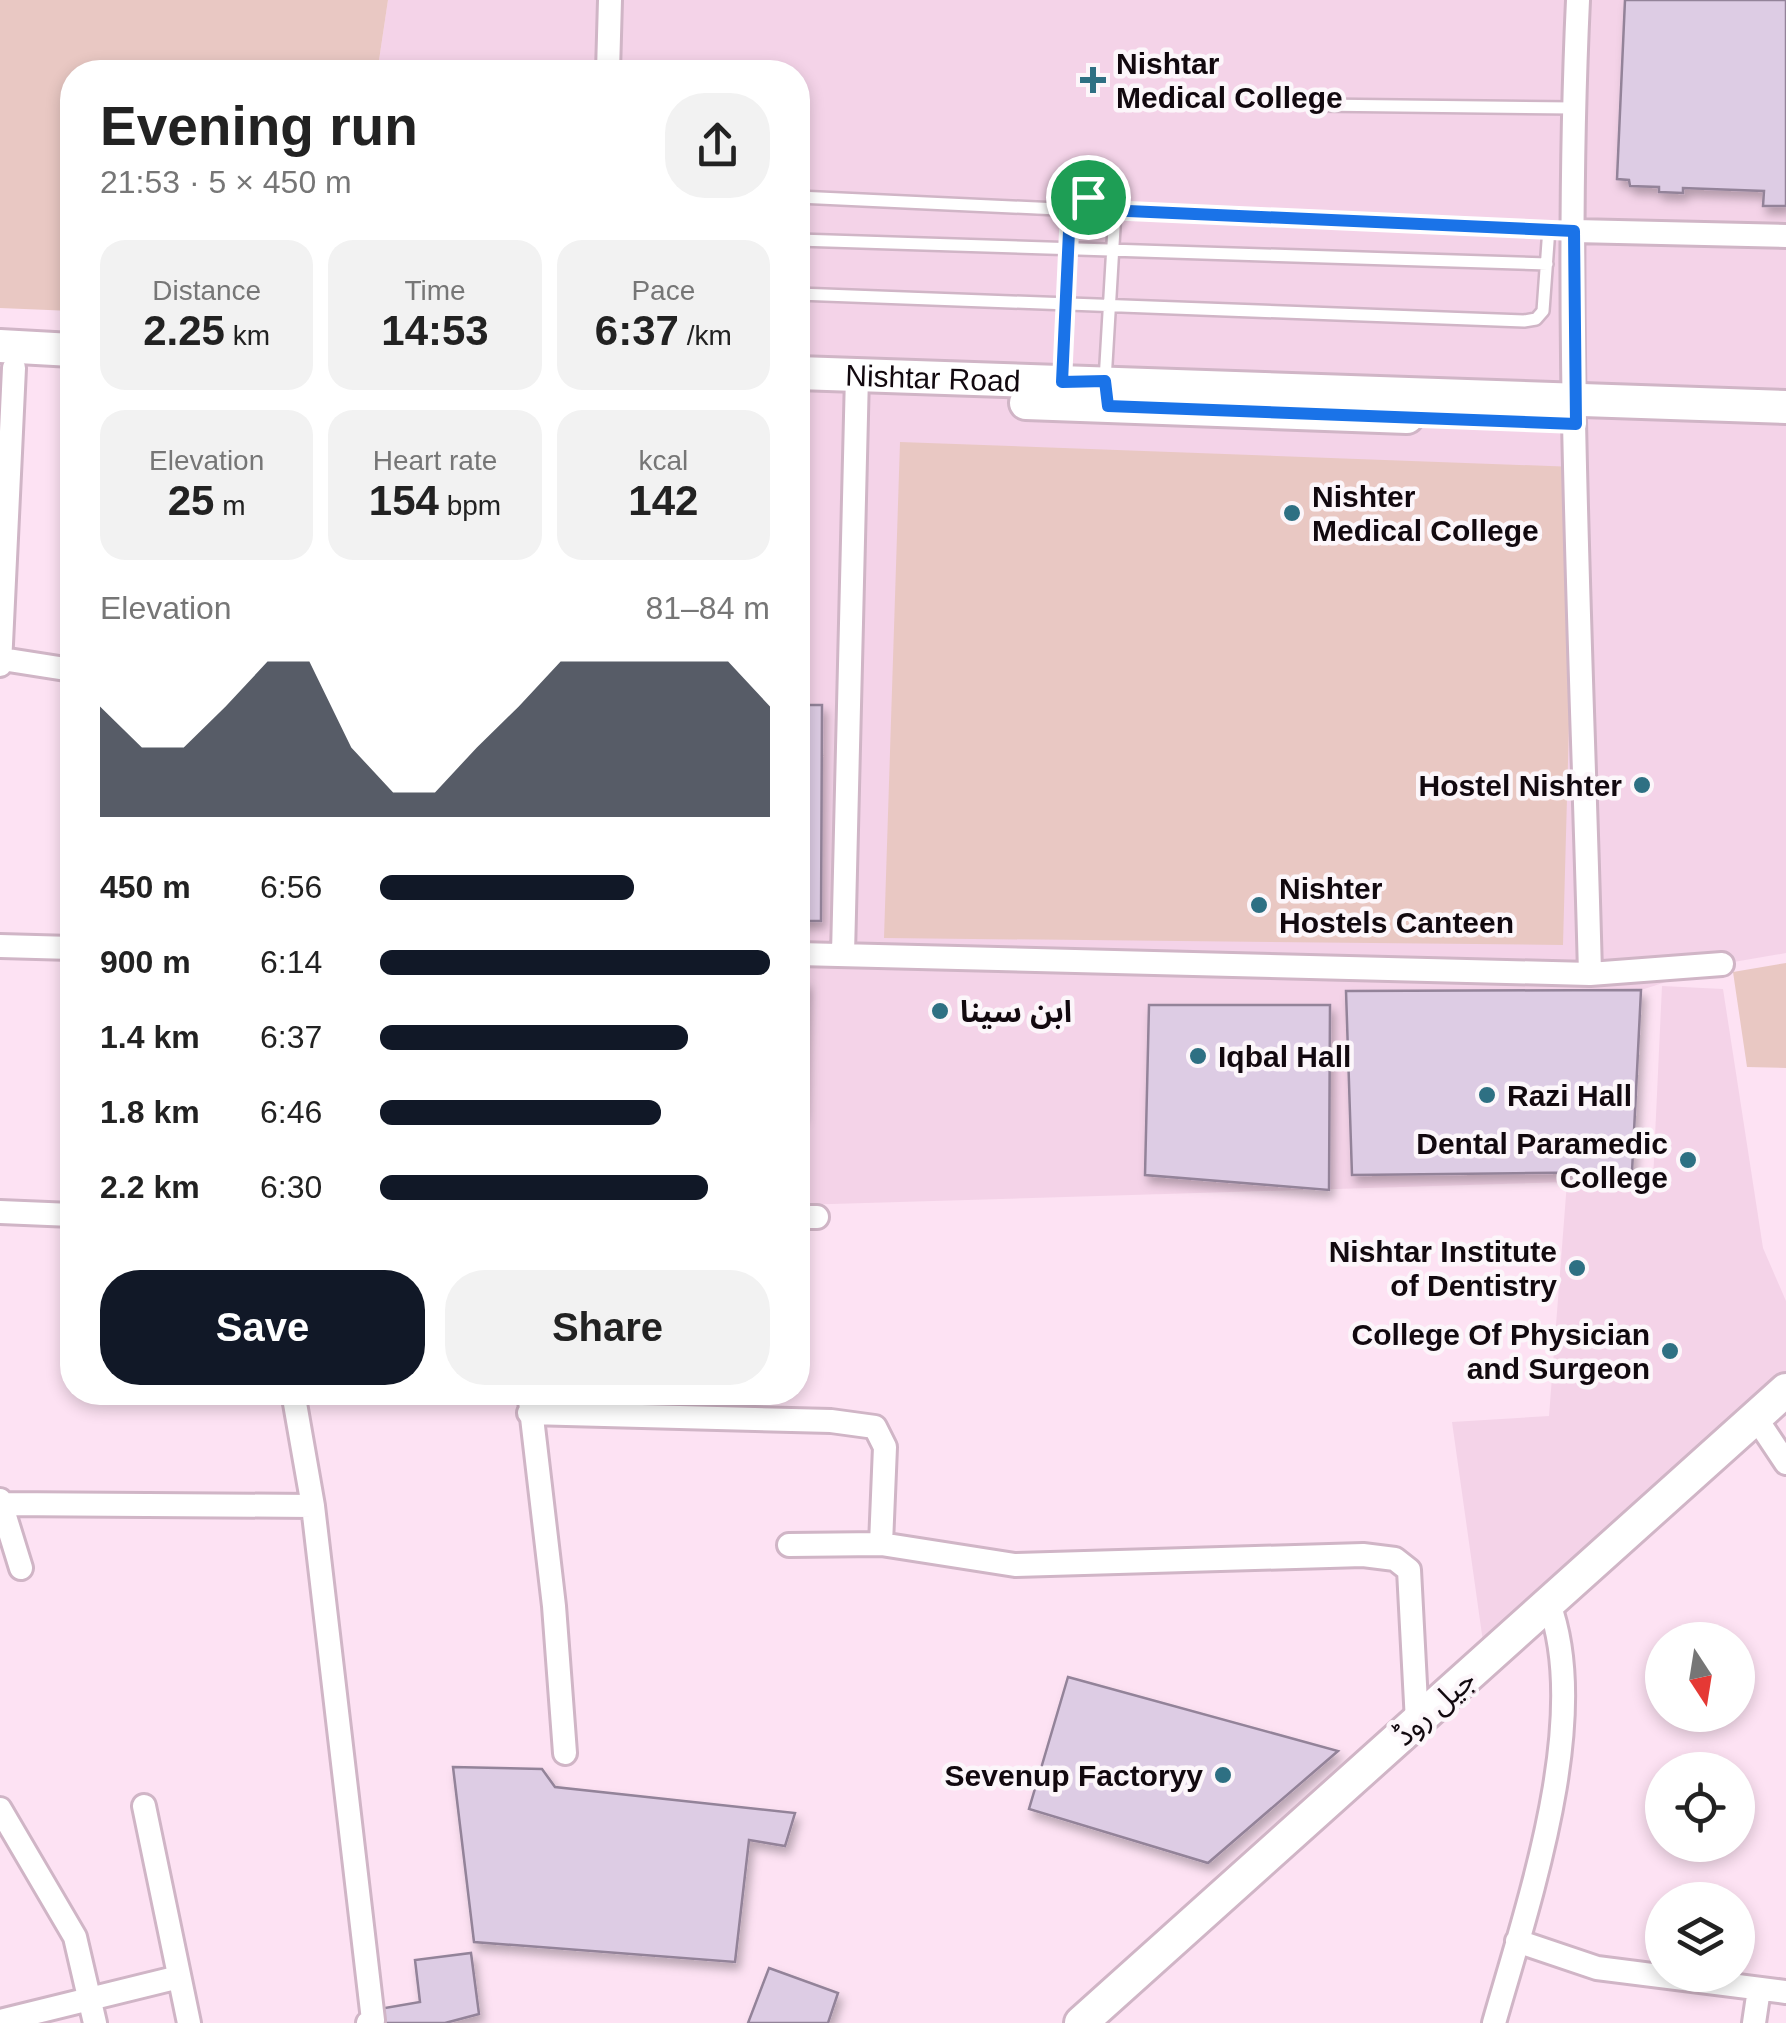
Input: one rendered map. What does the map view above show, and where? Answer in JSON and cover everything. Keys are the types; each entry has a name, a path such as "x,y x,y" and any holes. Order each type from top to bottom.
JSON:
{"main road":[{"path":"4,360 60,352"},
{"path":"4,360 60,368"},
{"name":"Nishtar Road","path":"810,376 856,387 1106,393 1576,413 1786,429"},
{"name":"Nishtar Road","path":"810,393 856,387 1062,382 1106,393"},
{"name":"Nishtar Road","path":"1576,413 1786,406"},
{"name":"جیل روڈ","path":"1081,2023 1786,1390"}],"street":[{"path":"608,60 610,0"},
{"path":"1578,0 1573,108 1576,413 1590,974"},
{"path":"1574,231 1786,236"},
{"path":"4,360 1,662 60,669"},
{"path":"843,954 856,387"},
{"path":"0,946 60,948"},
{"path":"810,954 1590,974 1722,964"},
{"path":"0,1212 60,1214"},
{"path":"295,1405 312,1506 372,2020 368,2023"},
{"path":"529,1405 554,1606 565,1753"},
{"path":"563,1405 875,1427 884,1447 880,1544"},
{"path":"1756,1418 1786,1463"},
{"path":"22,1568 0,1502 312,1506"},
{"path":"789,1545 880,1544 1015,1565 1363,1555 1395,1558 1408,1570 1417,1722"},
{"path":"1494,2023 1518,1941 1553,1790 1562,1718 1563,1652 1549,1604"},
{"path":"144,1806 189,2023"},
{"path":"0,1809 76,1936 96,2023"},
{"path":"1518,1941 1598,1968 1786,1992"},
{"path":"0,2021 179,1977"},
{"path":"1754,2023 1758,1989"}],"lane":[{"path":"1316,105 1573,108"},
{"path":"810,198 1074,210 1081,218 1096,223 1111,211 1574,231"},
{"path":"1062,382 1074,210"},
{"path":"1106,393 1113,304 1111,211"},
{"path":"810,294 1524,321 1536,319 1543,311 1550,228"},
{"path":"810,240 1547,264"}],"shaded area":[{"path":"0,0 388,0 379,60 60,60 60,310 0,308"},
{"name":"Nishter Medical College","path":"388,0 1786,0 1786,953 1722,964 1641,990 1632,1172 1577,1181 1653,1180 1662,986 1723,989 1763,1248 1786,1301 1786,1402 1486,1663 1452,1422 1549,1416 1567,1182 810,1205 810,60 379,60"},
{"path":"900,442 1576,467 1563,945 884,938"},
{"path":"1786,963 1786,1068 1747,1067 1733,972"}],"building":[{"path":"1625,0 1786,0 1786,206 1763,206 1764,191 1683,188 1683,193 1659,192 1659,187 1630,186 1629,180 1617,179"},
{"path":"810,705 822,705 821,921 810,921"},
{"path":"1641,990 1632,1172 1352,1175 1346,991"},
{"path":"1149,1005 1330,1005 1329,1190 1145,1175"},
{"path":"1068,1677 1338,1751 1208,1863 1029,1809"},
{"path":"453,1767 542,1769 555,1787 795,1813 785,1846 749,1840 735,1962 474,1942"},
{"path":"471,1953 479,2014 445,2023 380,2023 379,2009 420,2002 415,1960"},
{"path":"769,1968 838,1993 828,2023 748,2023"}],"place":[{"name":"Nishtar Medical College","path":"1093,80"},
{"name":"Nishter Medical College","path":"1292,513"},
{"name":"Hostel Nishter","path":"1642,785"},
{"name":"Nishter Hostels Canteen","path":"1259,905"},
{"name":"ابن سینا","path":"940,1011"},
{"name":"Iqbal Hall","path":"1198,1056"},
{"name":"Razi Hall","path":"1487,1095"},
{"name":"Dental Paramedic College","path":"1688,1160"},
{"name":"Nishtar Institute of Dentistry","path":"1577,1268"},
{"name":"College Of Physician and Surgeon","path":"1670,1351"},
{"name":"Sevenup Factoryy","path":"1223,1775"}],"route":[{"path":"1088,197 1104,203 1106,210 1574,231 1576,424 1108,406 1105,381 1062,382 1070,210 1079,210 1088,197"}]}
